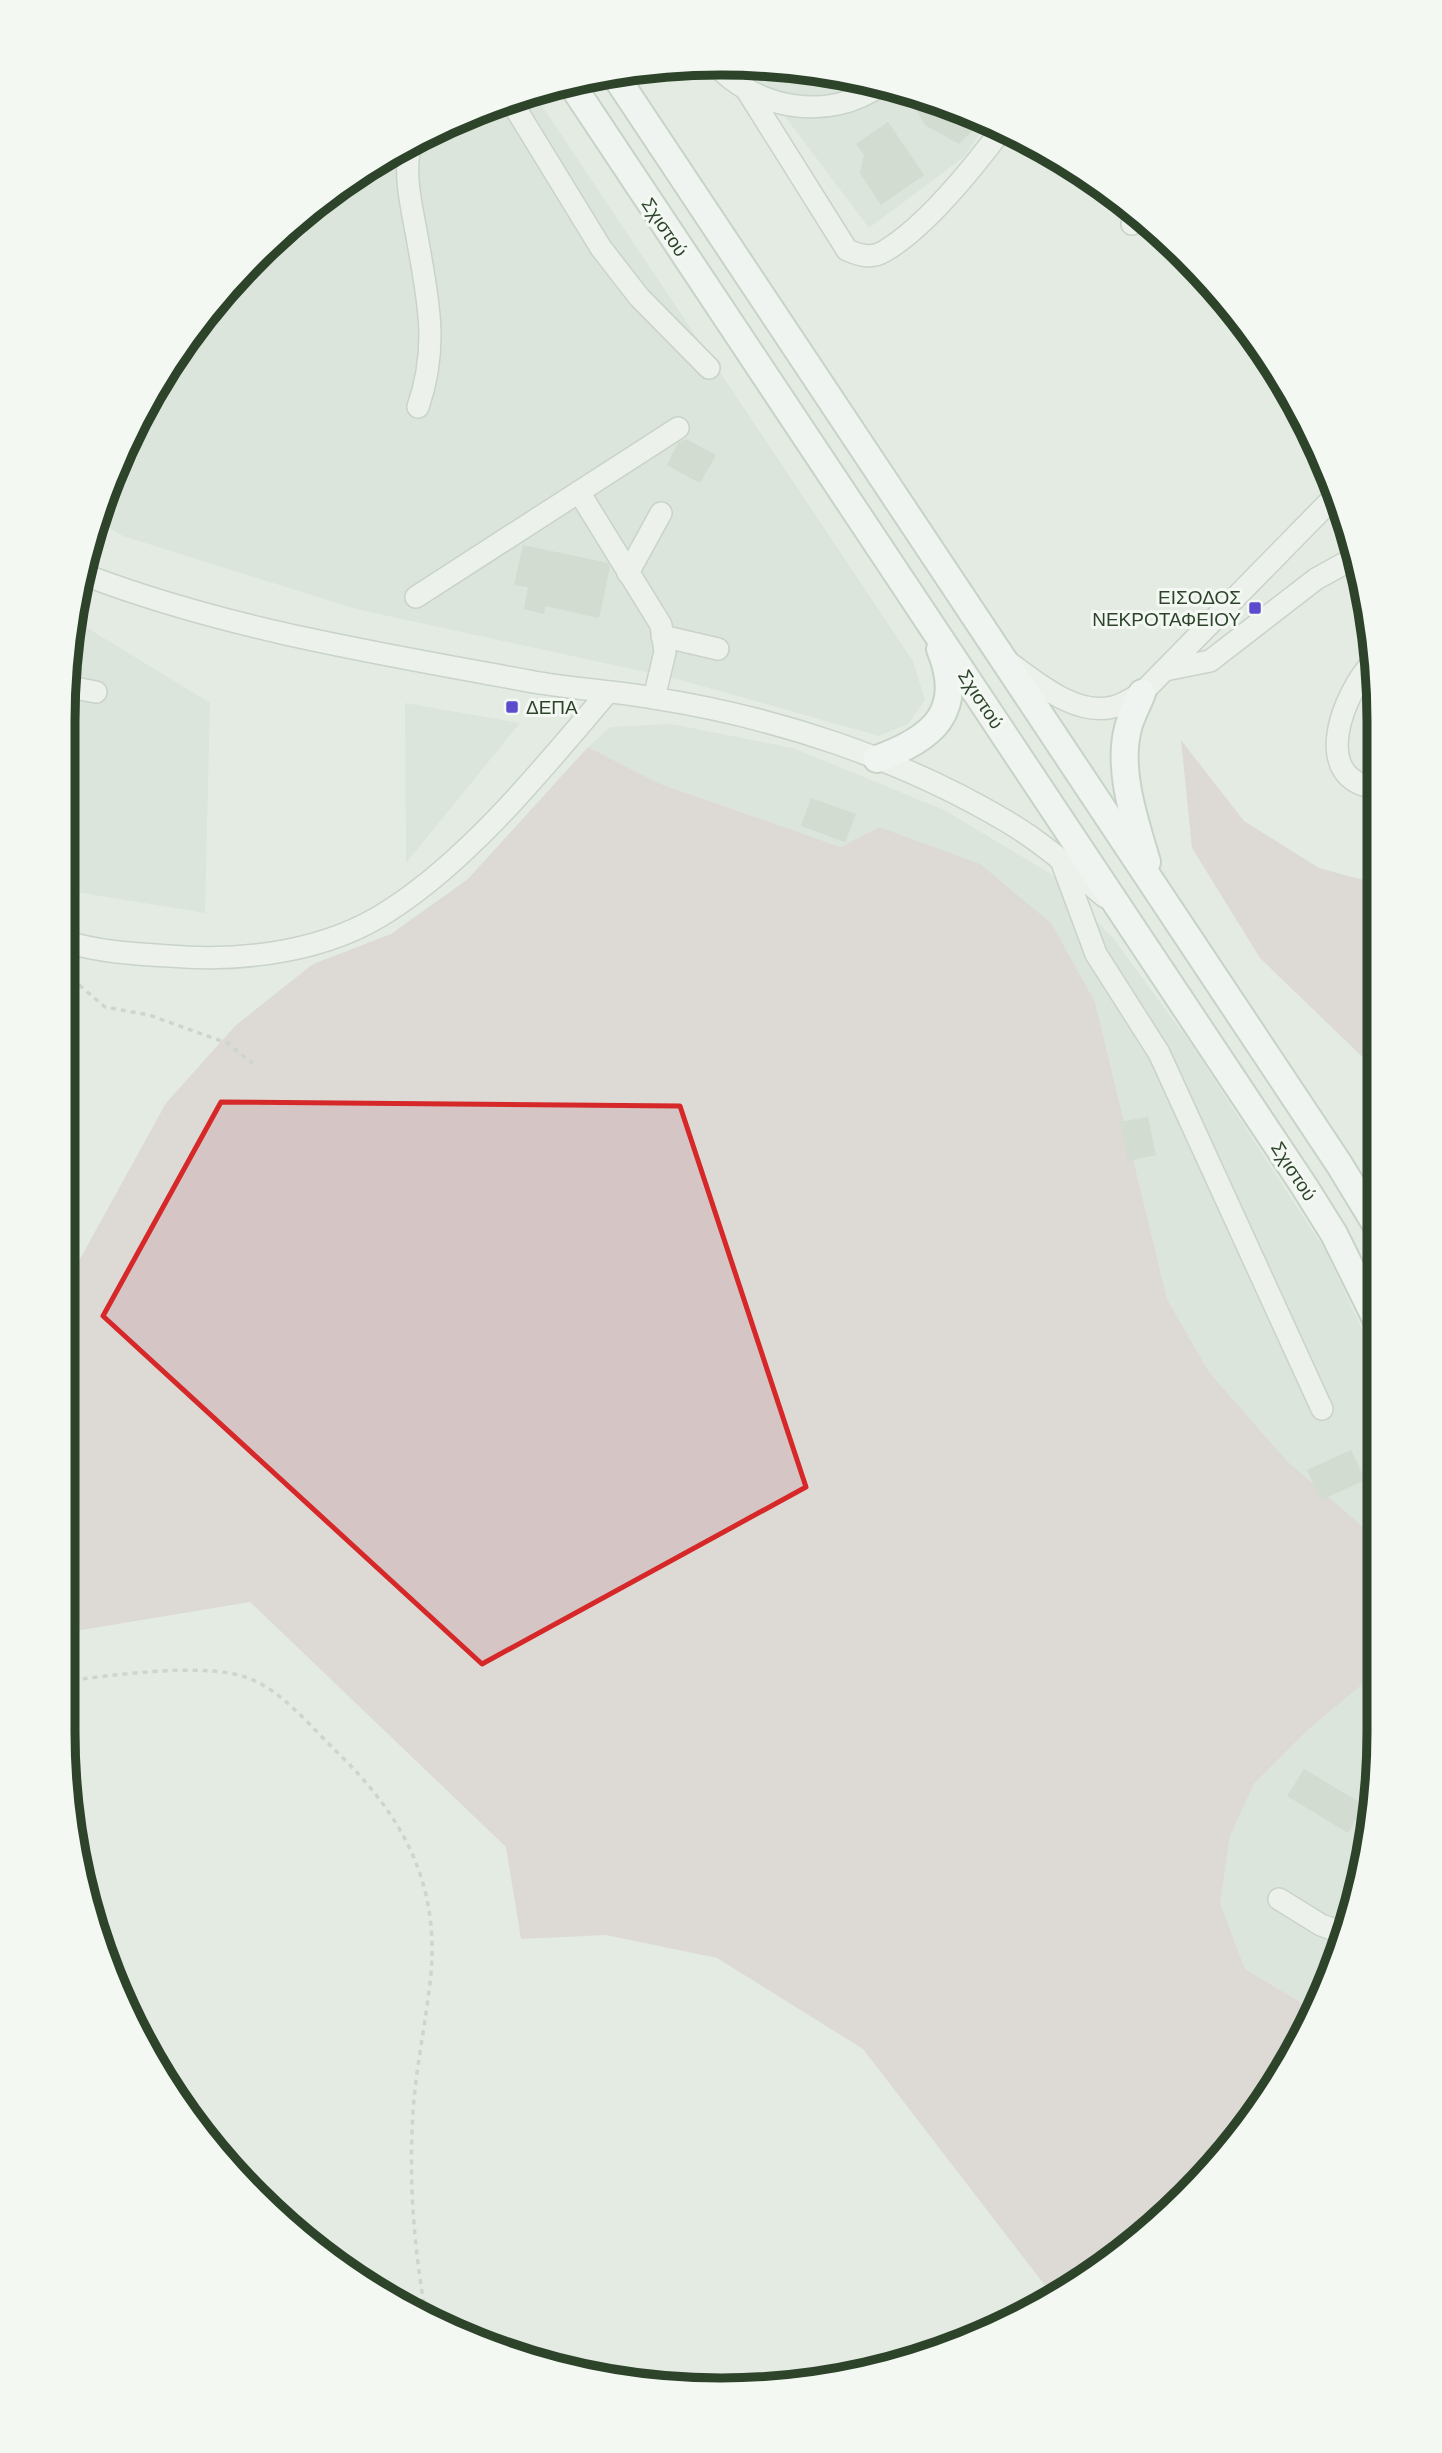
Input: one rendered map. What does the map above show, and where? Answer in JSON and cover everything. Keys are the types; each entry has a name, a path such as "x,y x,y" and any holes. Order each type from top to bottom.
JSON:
{"main road":[{"path":"620,84 1332,1153 1367,1210"},
{"name":"Σχιστού","path":"577,92 1304,1186 1334,1234 1367,1301"},
{"path":"877,759 901,750 931,732 946,710 950,691 943,658 926,615"},
{"path":"1142,692 1128,730 1127,779 1131,804 1154,887"}],"street":[{"path":"725,75 746,89 793,106 826,107 855,99 867,92"},
{"path":"746,89 847,250 863,256 882,254 929,215 975,166 997,137"},
{"path":"516,109 601,248 639,297 709,368"},
{"path":"411,155 410,201 432,333 429,375 418,408"},
{"path":"416,597 678,428"},
{"path":"579,492 661,625 665,652 654,698"},
{"path":"1004,659 1048,691 1085,707 1113,707 1142,692 1328,503"},
{"path":"628,573 661,513"},
{"path":"1165,670 1210,661 1316,579 1347,562"},
{"path":"92,577 173,605 278,633 537,682 654,698 793,730 935,782 1008,822 1060,858 1120,910"},
{"path":"662,636 718,649"},
{"path":"1365,674 1348,697 1337,737 1340,759 1347,772 1357,782 1367,785"},
{"path":"77,688 96,692"},
{"path":"75,943 132,954 191,958 248,957 295,949 341,933 388,912 431,881 536,778 608,692"},
{"path":"1060,858 1097,954 1159,1053 1322,1409"},
{"path":"1279,1899 1321,1925 1335,1930"}],"path":[{"path":"75,981 105,1007 149,1015 227,1043 255,1065"},
{"path":"75,1680 191,1671 229,1673 253,1680 287,1704 351,1765 387,1806 412,1850 428,1904 432,1941 411,2153 414,2246 424,2305"}],"highlighted area":[{"path":"221,1102 680,1106 806,1487 482,1664 103,1316"}],"shaded area":[{"path":"755,77 805,81 888,97 982,130 964,157 869,228"},
{"path":"539,102 913,661 925,700 908,724 879,736 673,678 356,609 123,536 106,526 124,474 142,435 184,362 235,295 264,264 328,209 398,162 474,124"},
{"path":"83,625 210,703 205,913 75,892 75,721"},
{"path":"405,703 520,723 406,863"},
{"path":"671,724 793,748 944,810 1051,874 1113,938 1191,1044 1325,1250 1367,1340 1367,1530 1287,1461 1209,1372 1167,1299 1095,1002 879,827 842,847 658,783 588,747 610,727"},
{"path":"1181,740 1244,821 1319,868 1367,881 1367,1061 1260,958 1192,848"},
{"path":"588,747 658,783 841,847 879,827 980,864 1051,923 1095,1002 1167,1299 1209,1372 1287,1461 1367,1530 1367,1680 1308,1730 1254,1784 1230,1836 1220,1903 1245,1969 1306,2005 1258,2091 1207,2158 1147,2218 1080,2269 1048,2289 863,2049 717,1958 606,1935 521,1939 506,1847 250,1602 75,1631 75,1268 166,1103 236,1025 313,964 391,934 468,879"},
{"path":"1367,1680 1365,1774 1354,1858 1332,1940 1306,2005 1245,1969 1220,1903 1230,1836 1254,1784 1308,1730"}],"building":[{"path":"918,106 976,128 959,144 925,125 916,109"},
{"path":"888,122 924,175 881,205 860,173 864,155 856,144"},
{"path":"686,439 716,455 700,483 667,465 678,443"},
{"path":"523,545 608,563 610,567 599,618 545,606 544,614 524,609 528,587 514,585"},
{"path":"76,710 79,710 79,781 75,781"},
{"path":"811,798 856,814 845,842 801,826"},
{"path":"1148,1117 1156,1155 1128,1161 1120,1122"},
{"path":"1351,1450 1365,1480 1321,1500 1307,1470"},
{"path":"1304,1769 1362,1804 1362,1809 1348,1833 1287,1796"}],"place":[{"name":"ΕΙΣΟΔΟΣ ΝΕΚΡΟΤΑΦΕΙΟΥ","path":"1255,608"},
{"name":"ΔΕΠΑ","path":"512,707"}]}
